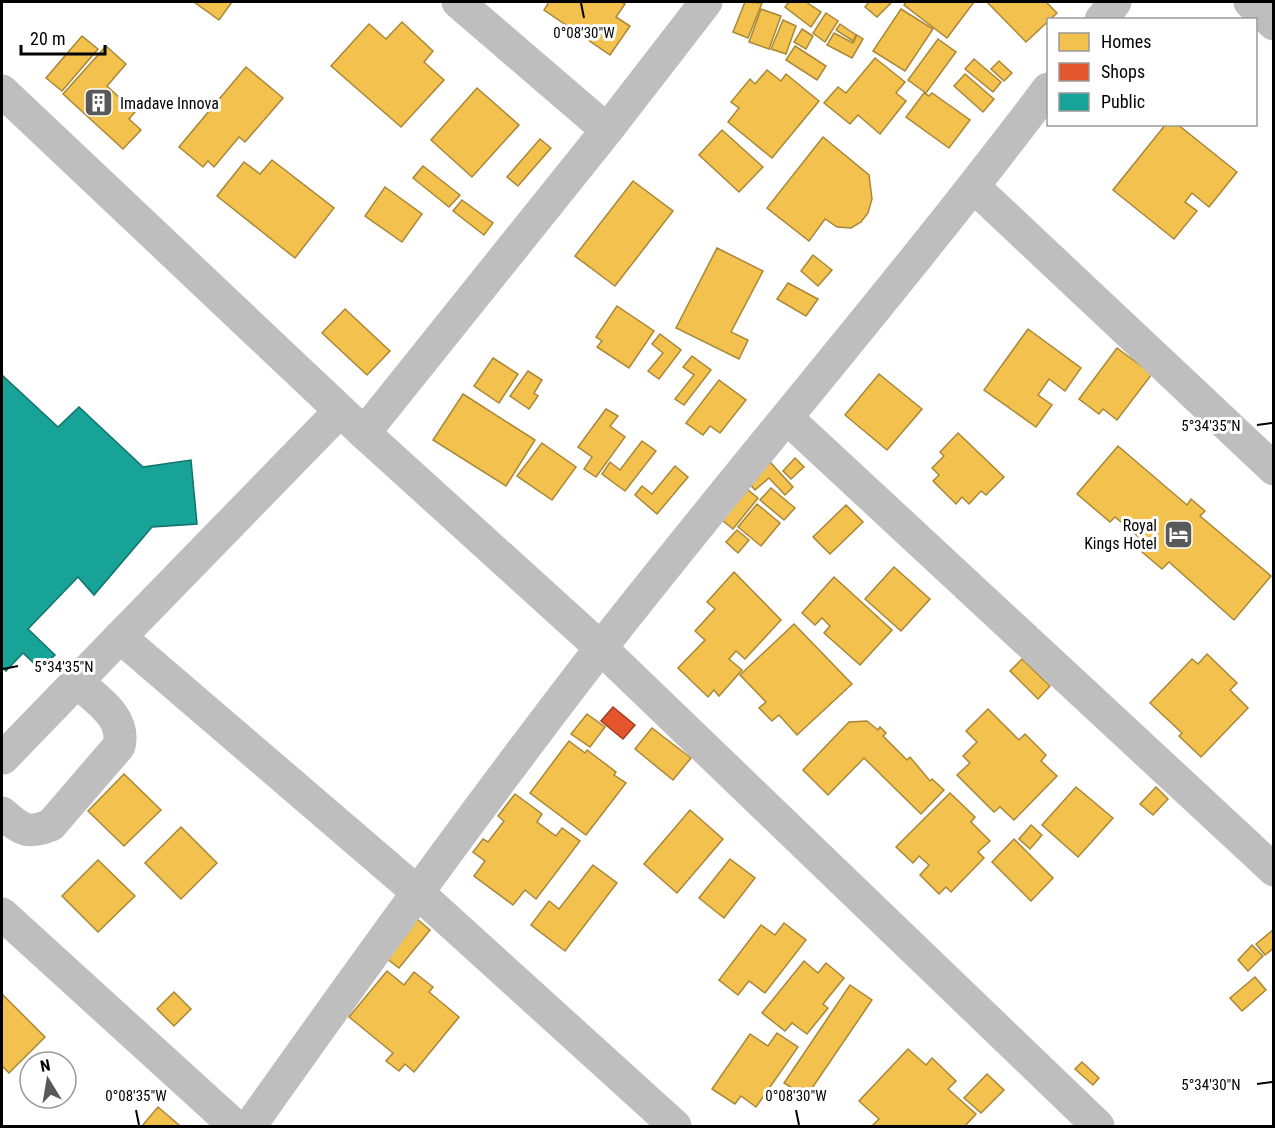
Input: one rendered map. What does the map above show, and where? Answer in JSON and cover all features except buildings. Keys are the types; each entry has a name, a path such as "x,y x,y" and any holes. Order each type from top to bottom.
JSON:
{"street":[{"path":"458,2 607,130"},
{"path":"364,433 607,130 706,2"},
{"path":"1103,18 1115,2"},
{"path":"1250,2 1274,24"},
{"path":"250,1126 416,891 601,648 974,187 1047,90"},
{"path":"2,91 340,411 601,648 1098,1126"},
{"path":"974,187 1274,469"},
{"path":"3,758 340,411"},
{"path":"788,418 1274,870"},
{"path":"120,637 416,891 675,1126"},
{"path":"2,813 22,830 37,831 51,825 119,746 122,733 117,720 76,681"},
{"path":"2,914 235,1126"}],"place":[{"name":"Imadave Innova","path":"99,103"},
{"name":"Royal Kings Hotel","path":"1178,534"}]}
